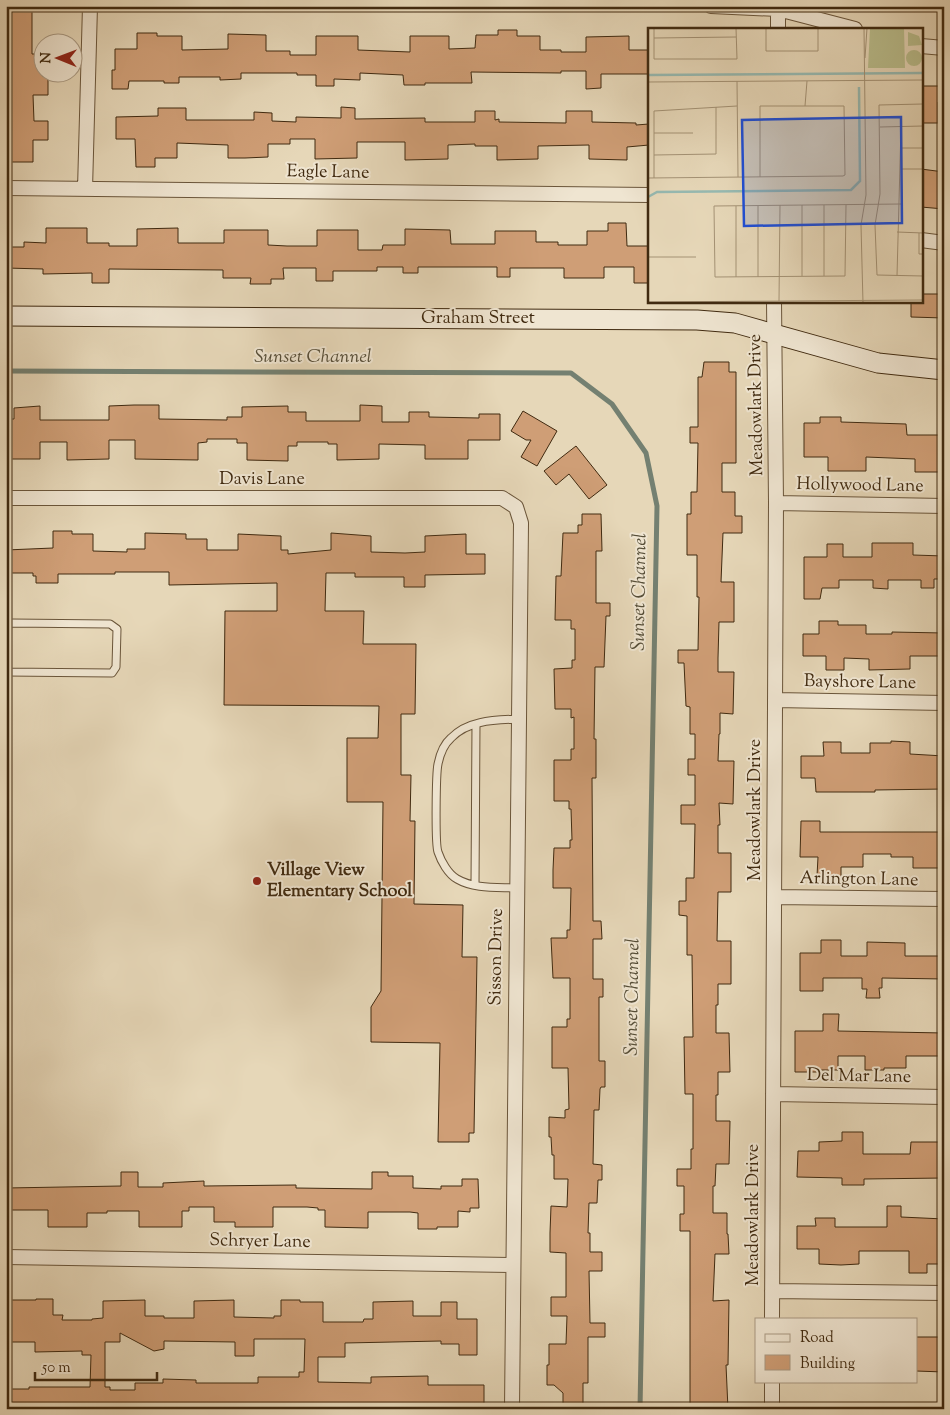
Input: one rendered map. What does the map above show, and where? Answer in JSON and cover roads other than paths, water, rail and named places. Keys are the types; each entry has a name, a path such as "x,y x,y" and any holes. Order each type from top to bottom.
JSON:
{"street":[{"path":"85,189 90,6"},
{"path":"711,6 778,9 851,28"},
{"path":"778,9 778,28"},
{"path":"922,46 944,48"},
{"name":"Eagle Lane","path":"6,188 648,195"},
{"path":"922,240 944,243"},
{"name":"Meadowlark Drive","path":"772,1318 776,503 774,302"},
{"name":"Graham Street","path":"6,316 697,320 734,323 878,363 944,370"},
{"name":"Davis Lane","path":"6,498 502,498 516,507"},
{"name":"Hollywood Lane","path":"776,503 944,506"},
{"name":"Sisson Drive","path":"512,1409 520,523 516,507"},
{"name":"Bayshore Lane","path":"775,700 944,703"},
{"name":"Arlington Lane","path":"774,897 944,899"},
{"name":"Del Mar Lane","path":"773,1094 944,1097"},
{"name":"Schryer Lane","path":"6,1256 513,1265"},
{"path":"772,1291 944,1293"},
{"path":"772,1382 772,1409"}],"lane":[{"path":"11,623 110,624 116,629 116,667 112,673 6,672 7,627 11,623"},
{"path":"517,888 470,885 456,878 444,865 437,850 437,766 443,747 452,736 467,726 491,720 518,719"},
{"path":"475,885 476,724"}],"waterway":[{"name":"Sunset Channel","path":"6,371 571,373 612,404 646,453 657,506 640,1409"}],"place":[{"name":"Village View Elementary School","path":"257,881"}]}
